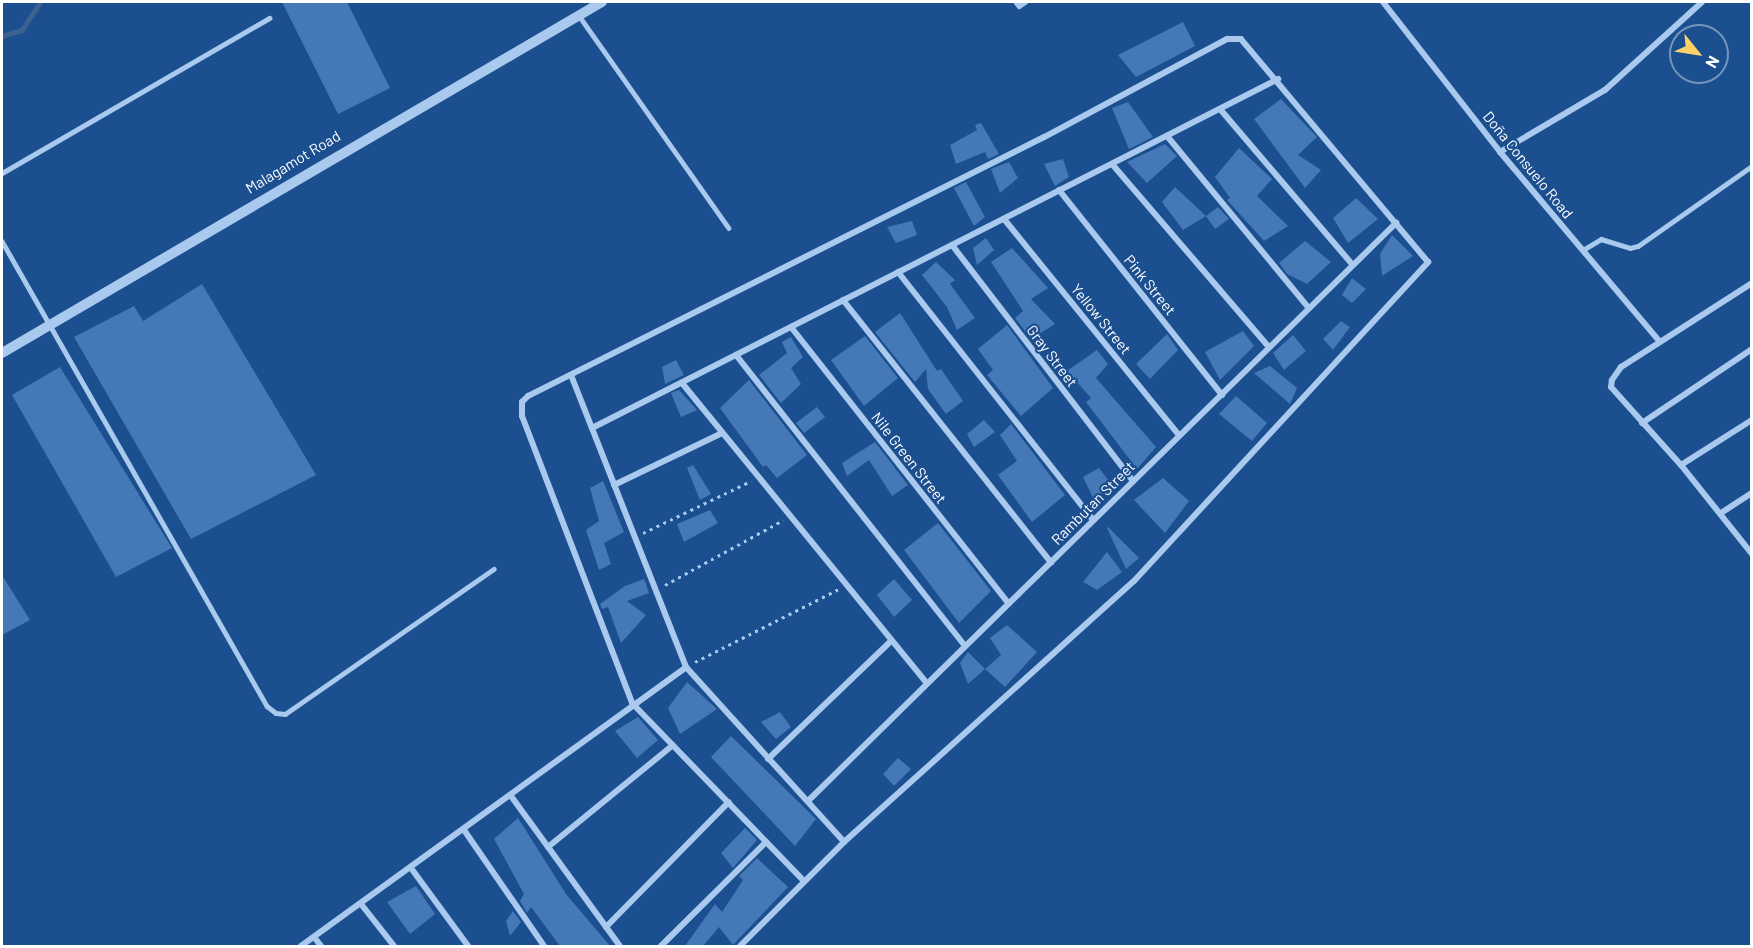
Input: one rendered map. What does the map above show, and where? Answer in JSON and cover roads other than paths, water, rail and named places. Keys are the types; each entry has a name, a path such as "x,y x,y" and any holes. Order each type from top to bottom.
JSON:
{"street":[{"name":"Malagamot Road","path":"2,353 602,2"},
{"name":"Doña Consuelo Road","path":"1383,2 1500,152 1659,341"},
{"path":"1500,152 1605,90 1700,2"},
{"path":"740,946 844,842 1134,581 1428,262 1250,45 1241,39 1227,39 1044,137 528,396 522,402 522,416 632,703 804,881"},
{"path":"592,429 1278,79"},
{"path":"1220,109 1351,263"},
{"path":"1167,136 1309,308"},
{"path":"1112,164 1268,346"},
{"name":"Pink Street","path":"1059,190 1222,394"},
{"name":"Yellow Street","path":"1004,219 1179,435"},
{"name":"Rambutan Street","path":"808,801 1309,308 1351,263 1396,223"},
{"name":"Gray Street","path":"952,245 1133,481"},
{"path":"898,272 1093,520"},
{"path":"1752,283 1621,367 1612,380 1615,394 1681,465 1752,554"},
{"path":"843,300 1051,562"},
{"name":"Nile Green Street","path":"791,327 1009,604"},
{"path":"1642,423 1752,349"},
{"path":"736,355 965,646"},
{"path":"571,375 686,667 844,842"},
{"path":"682,382 890,642 927,683"},
{"path":"1681,465 1752,420"},
{"path":"614,485 722,433"},
{"path":"1721,513 1752,493"},
{"path":"768,759 890,642"},
{"path":"301,946 512,796 632,703 686,667"},
{"path":"548,847 673,745"},
{"path":"512,796 620,946"},
{"path":"606,927 729,802"},
{"path":"464,830 544,946"},
{"path":"661,946 766,842"},
{"path":"411,868 468,946"},
{"path":"361,904 394,946"},
{"path":"314,937 321,946"}],"lane":[{"path":"1016,2 1019,6 1025,2"},
{"path":"578,15 729,228"},
{"path":"2,173 269,18"},
{"path":"1583,250 1601,239 1630,248 1638,246 1752,166"},
{"path":"2,241 267,706 276,713 285,714 494,569"}],"waterway":[{"path":"2,36 22,30 40,2"}]}
